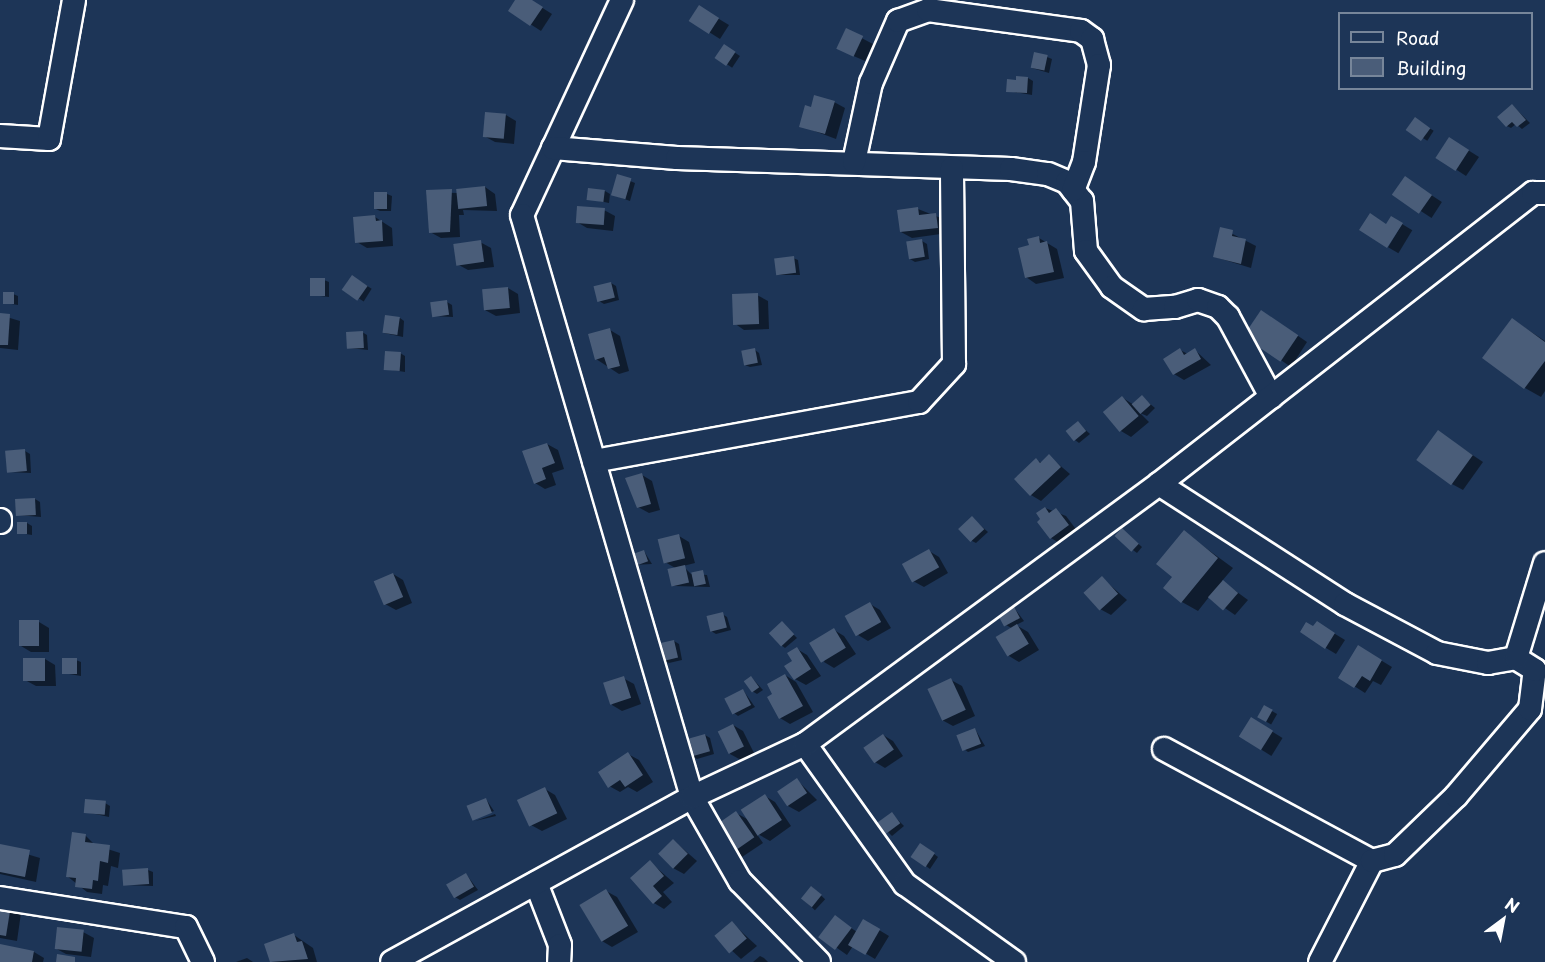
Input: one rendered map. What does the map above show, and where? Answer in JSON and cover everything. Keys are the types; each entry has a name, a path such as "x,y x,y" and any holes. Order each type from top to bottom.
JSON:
{"street":[{"path":"0,136 49,139 74,0"},
{"path":"622,0 522,215 692,797 740,881 819,962"},
{"path":"854,162 871,83 898,21 928,10 1081,31 1092,39 1099,65 1084,162 1073,190"},
{"path":"553,148 677,158 854,162 1011,169 1048,174 1067,182 1082,201 1086,251 1112,287 1144,309 1175,307 1198,300 1218,307 1228,317 1271,397"},
{"path":"594,461 919,402 954,364 952,168"},
{"path":"392,962 417,955 536,883 692,797 805,744 1159,484 1533,193 1545,193"},
{"path":"1159,484 1345,604 1437,653 1488,663 1516,658 1535,670 1530,709 1456,796 1395,855 1372,861 1164,749"},
{"path":"1516,658 1545,563"},
{"path":"805,744 905,884 1014,962"},
{"path":"1320,962 1372,861"},
{"path":"536,883 564,956"},
{"path":"0,898 186,927 203,962"}],"building":[{"path":"515,0 532,0 543,7 530,26 508,11"},
{"path":"699,5 719,18 709,34 689,21"},
{"path":"846,28 863,36 853,57 836,49"},
{"path":"724,44 736,52 726,66 714,58"},
{"path":"1034,52 1048,55 1044,71 1031,68"},
{"path":"1016,76 1028,77 1027,93 1006,92 1007,79 1016,80"},
{"path":"814,95 835,101 825,134 799,127 805,105 811,107"},
{"path":"1512,104 1526,120 1517,127 1512,122 1506,127 1497,117"},
{"path":"485,112 506,114 504,139 483,137"},
{"path":"1415,117 1430,128 1421,141 1406,130"},
{"path":"1449,137 1469,150 1456,171 1435,158"},
{"path":"617,174 631,178 625,199 611,195"},
{"path":"1405,176 1432,195 1419,214 1392,195"},
{"path":"485,186 487,206 458,209 456,189"},
{"path":"588,188 605,190 603,202 587,200"},
{"path":"452,189 450,232 429,233 426,190"},
{"path":"374,192 387,192 387,209 374,209"},
{"path":"577,206 605,208 604,225 576,223"},
{"path":"918,207 919,215 936,213 938,228 900,232 897,210"},
{"path":"1370,213 1386,224 1391,216 1403,223 1387,248 1359,230"},
{"path":"375,215 376,221 382,220 383,241 355,243 353,217"},
{"path":"1220,227 1233,230 1232,236 1246,239 1241,264 1213,257"},
{"path":"1039,236 1040,243 1047,241 1054,272 1025,278 1018,248 1029,245 1027,239"},
{"path":"922,239 925,257 909,259 906,242"},
{"path":"481,240 484,262 456,266 453,244"},
{"path":"794,256 796,273 776,275 774,258"},
{"path":"352,275 368,286 357,301 342,290"},
{"path":"310,278 325,278 325,296 310,296"},
{"path":"611,282 615,298 597,302 594,286"},
{"path":"508,287 510,308 484,310 482,289"},
{"path":"3,292 14,292 14,304 3,304"},
{"path":"758,293 759,324 733,325 732,294"},
{"path":"447,300 449,315 432,317 430,302"},
{"path":"1261,310 1298,335 1280,362 1243,337"},
{"path":"0,313 10,314 8,345 0,345"},
{"path":"385,315 400,317 397,335 382,333"},
{"path":"1512,318 1545,342 1545,361 1524,389 1482,358"},
{"path":"610,328 620,366 608,369 604,357 595,360 588,334"},
{"path":"363,331 364,348 347,349 346,332"},
{"path":"755,348 758,363 744,365 741,351"},
{"path":"1180,348 1184,355 1195,348 1201,359 1173,375 1163,359"},
{"path":"385,351 401,352 400,371 384,370"},
{"path":"1142,395 1151,405 1140,414 1132,404"},
{"path":"1122,396 1139,416 1120,432 1103,412"},
{"path":"1078,421 1086,431 1074,441 1066,431"},
{"path":"1438,430 1473,455 1451,485 1416,460"},
{"path":"547,443 555,463 542,468 546,479 534,484 522,451"},
{"path":"25,449 27,471 7,473 5,451"},
{"path":"1049,454 1061,467 1030,496 1014,479 1036,458 1040,463"},
{"path":"642,473 651,504 637,508 625,478"},
{"path":"35,498 36,515 16,516 15,499"},
{"path":"1045,507 1049,513 1056,508 1069,525 1050,539 1037,522 1040,519 1036,513"},
{"path":"972,516 984,529 970,542 958,529"},
{"path":"17,522 27,522 27,534 17,534"},
{"path":"1122,528 1139,544 1131,552 1114,536"},
{"path":"1184,530 1218,558 1181,603 1163,588 1172,577 1156,564"},
{"path":"679,534 685,558 664,564 658,539"},
{"path":"929,549 939,567 912,582 902,564"},
{"path":"644,550 648,561 633,567 629,555"},
{"path":"685,565 689,583 672,587 667,569"},
{"path":"703,570 706,584 694,586 691,572"},
{"path":"393,573 403,597 384,605 374,581"},
{"path":"1102,576 1118,594 1099,611 1083,593"},
{"path":"1223,580 1238,593 1223,610 1208,597"},
{"path":"870,602 881,622 856,636 845,616"},
{"path":"1012,603 1020,618 1004,626 996,611"},
{"path":"723,612 727,628 710,632 707,616"},
{"path":"19,620 39,620 39,646 19,646"},
{"path":"782,621 794,634 781,646 769,633"},
{"path":"1317,621 1335,633 1325,649 1300,632 1306,622 1313,626"},
{"path":"1017,624 1029,644 1007,657 996,637"},
{"path":"834,628 846,648 821,663 809,643"},
{"path":"674,640 678,658 662,661 658,644"},
{"path":"1358,645 1382,660 1370,681 1362,676 1354,688 1338,678"},
{"path":"797,647 811,669 794,680 784,666 792,661 787,653"},
{"path":"23,658 45,658 45,681 23,681"},
{"path":"62,658 77,658 77,674 62,674"},
{"path":"785,674 803,706 779,719 767,697 772,694 767,684"},
{"path":"624,676 631,698 610,705 603,683"},
{"path":"751,676 759,687 752,693 744,681"},
{"path":"951,678 966,710 942,721 927,689"},
{"path":"743,689 751,705 732,715 724,699"},
{"path":"1264,705 1273,710 1266,722 1257,717"},
{"path":"1251,717 1273,731 1261,750 1239,737"},
{"path":"733,724 744,746 729,754 718,731"},
{"path":"975,728 981,744 962,751 956,735"},
{"path":"705,734 710,751 690,757 685,740"},
{"path":"883,734 894,750 874,763 863,748"},
{"path":"628,752 643,775 625,787 620,780 608,788 598,772"},
{"path":"797,778 807,793 787,806 777,791"},
{"path":"545,787 557,813 529,826 517,800"},
{"path":"765,794 782,820 758,836 741,810"},
{"path":"486,798 492,813 473,821 467,806"},
{"path":"85,799 106,801 105,815 84,813"},
{"path":"736,811 754,837 731,853 713,827"},
{"path":"892,812 900,823 886,834 877,823"},
{"path":"72,832 86,834 85,842 110,845 108,863 100,861 98,881 93,880 92,889 75,887 76,878 66,877"},
{"path":"673,839 688,854 673,869 658,854"},
{"path":"920,843 935,853 925,867 910,857"},
{"path":"0,844 30,850 25,877 0,872"},
{"path":"650,860 664,876 653,886 662,896 653,904 630,878"},
{"path":"148,868 149,884 123,886 122,870"},
{"path":"466,873 474,887 454,898 446,884"},
{"path":"811,886 822,895 812,907 801,898"},
{"path":"606,889 628,926 602,942 579,905"},
{"path":"0,904 11,905 6,936 0,935"},
{"path":"835,915 852,928 835,950 818,937"},
{"path":"863,919 880,929 865,955 848,945"},
{"path":"732,921 747,939 729,953 714,936"},
{"path":"57,927 84,930 82,952 55,949"},
{"path":"294,933 297,942 302,941 308,959 270,962 264,944"},
{"path":"0,944 34,951 32,962 0,962"},
{"path":"57,954 75,957 75,962 56,962"}]}
